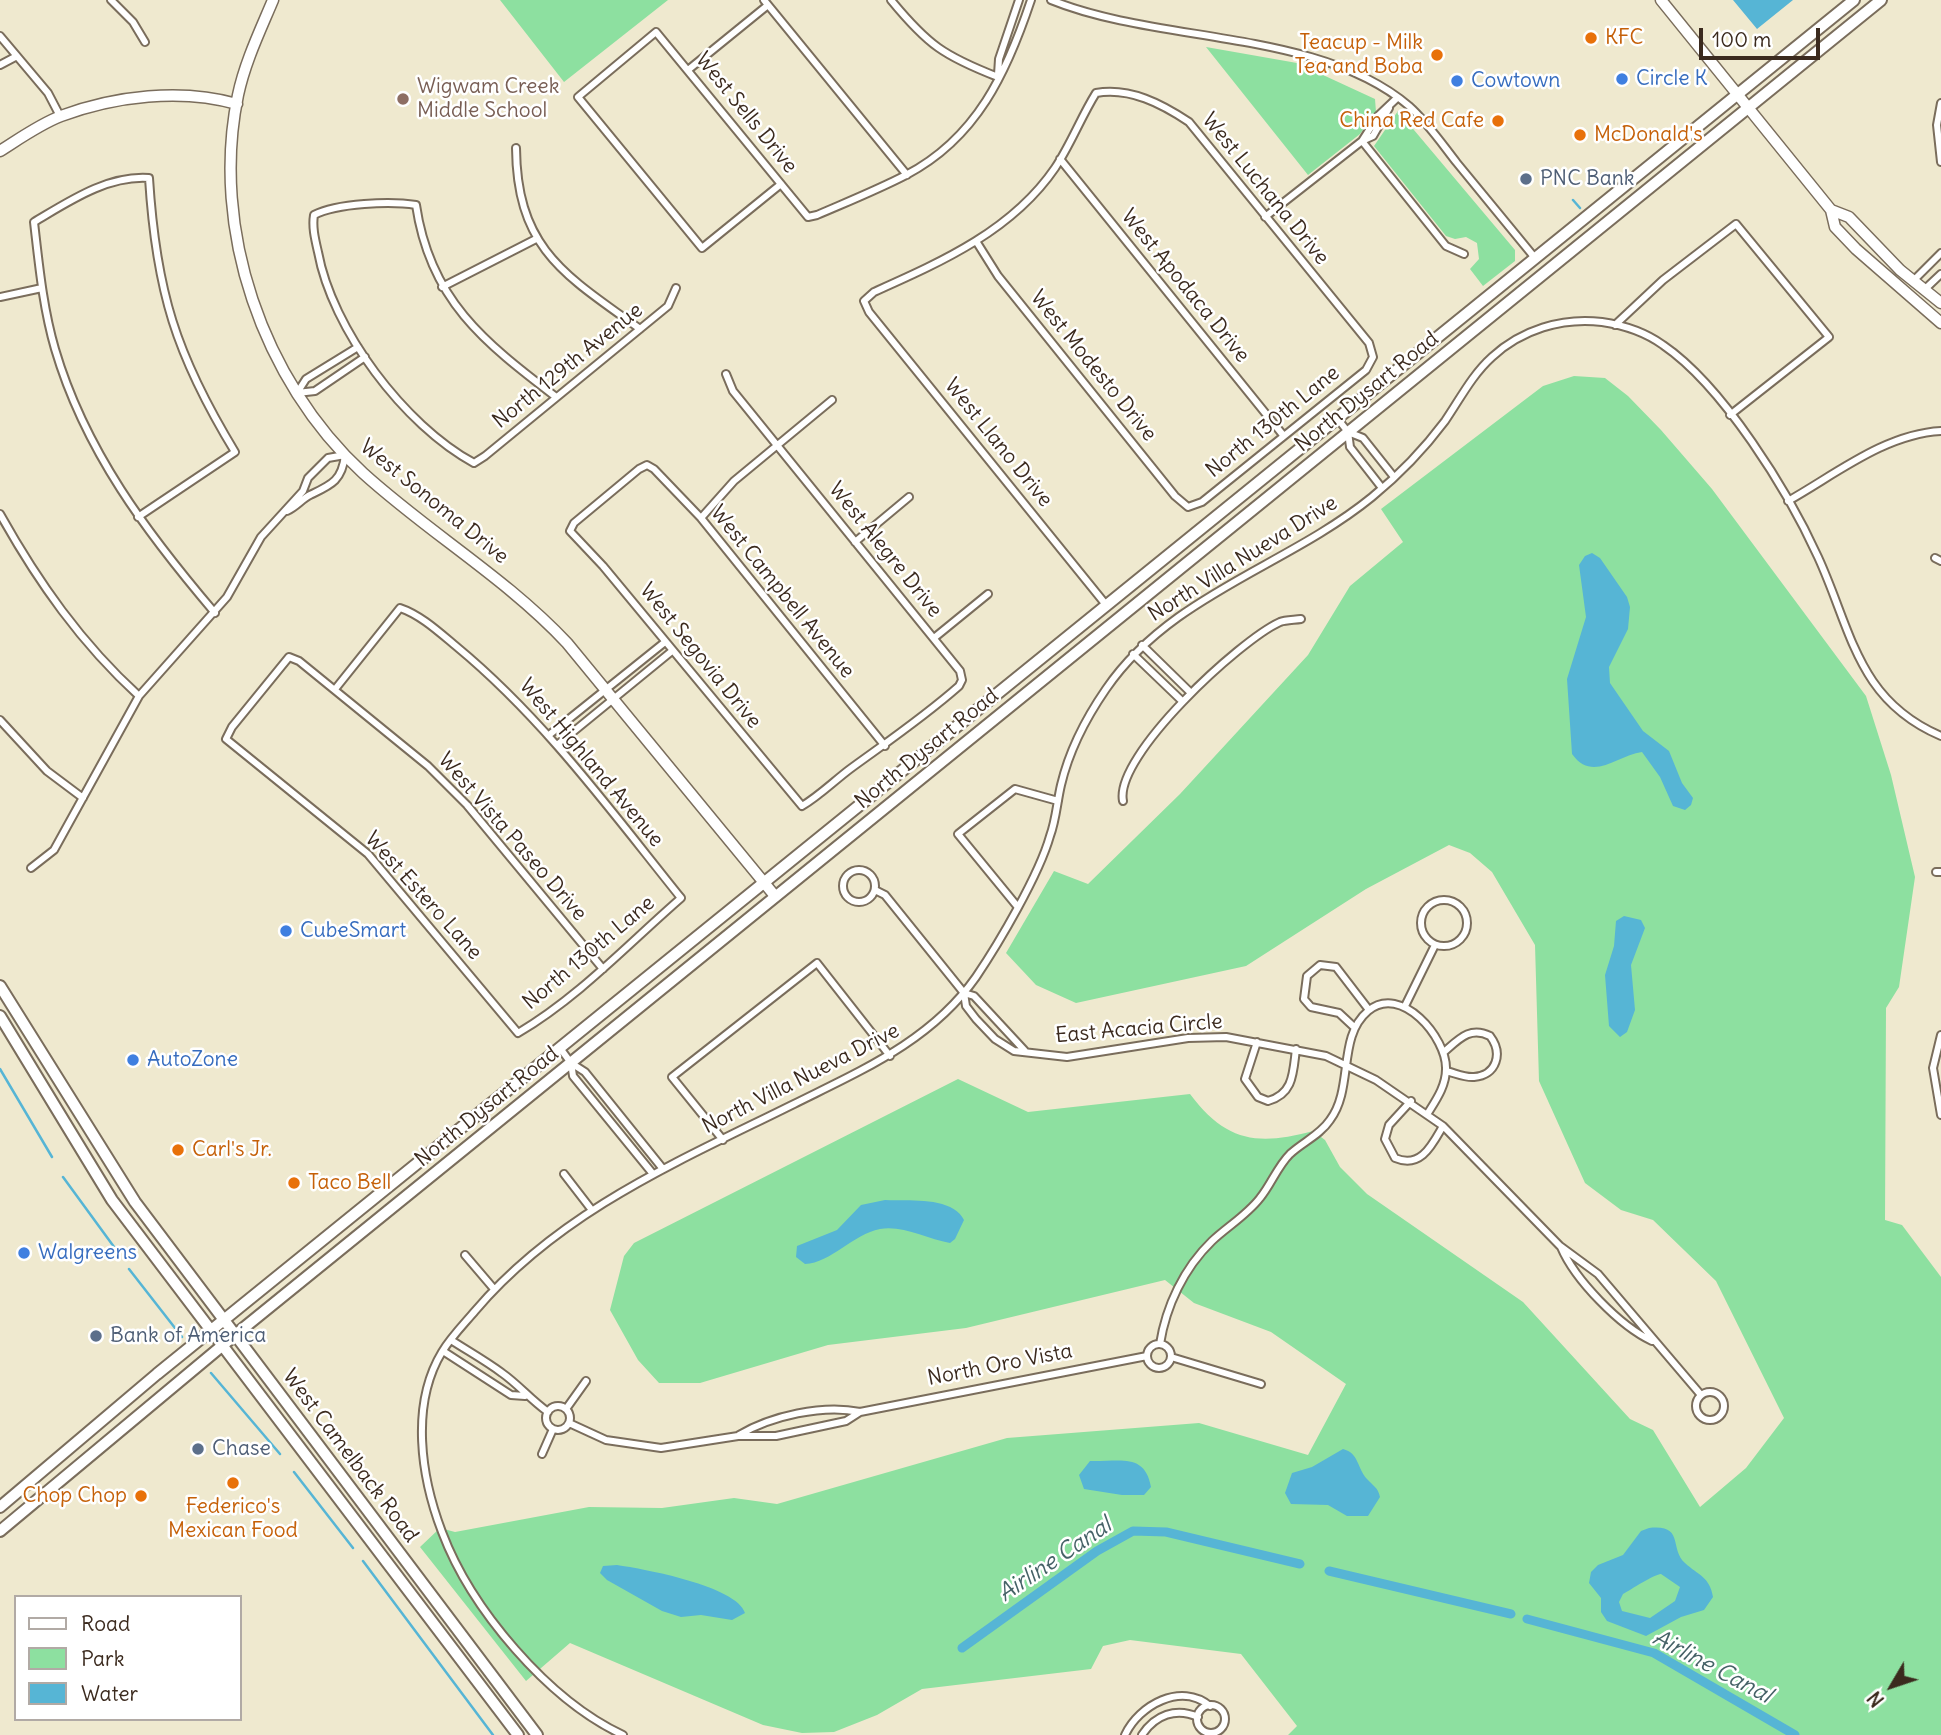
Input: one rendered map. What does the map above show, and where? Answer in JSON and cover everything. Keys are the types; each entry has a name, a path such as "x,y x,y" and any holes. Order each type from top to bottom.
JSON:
{"main road":[{"name":"North Dysart Road","path":"0,1507 224,1320 1854,0"},
{"name":"North Dysart Road","path":"0,1531 222,1345 1881,0"},
{"path":"1535,258 1546,272"},
{"name":"West Camelback Road","path":"2,993 135,1202 537,1735"},
{"name":"West Camelback Road","path":"0,1016 121,1212 518,1735"},
{"path":"26,1485 38,1499"},
{"path":"373,1544 386,1534"}],"street":[{"path":"111,0 133,22 145,41"},
{"name":"West Sonoma Drive","path":"272,0 247,65 237,104 232,159 234,203 241,251 264,332 297,393 345,455 384,490 532,607 567,643 775,896"},
{"path":"891,0 934,47 957,61 998,77"},
{"path":"998,77 999,59 1018,0"},
{"path":"688,70 766,3 907,175 938,155 965,130 983,107 998,77 1012,59 1031,0"},
{"path":"1051,0 1098,14 1336,64 1397,98 1424,122 1535,258"},
{"path":"1661,0 1831,209 1849,217 1913,281 1941,303"},
{"name":"West Sells Drive","path":"780,184 702,248 578,97 656,32 808,217 907,175"},
{"path":"0,36 48,93 60,116"},
{"path":"0,65 17,56"},
{"name":"West Luchana Drive","path":"1060,159 1096,93 1128,94 1162,103 1189,122 1369,343 1373,357"},
{"path":"0,151 60,116 117,101 153,96 237,104"},
{"path":"1362,141 1370,125 1397,98"},
{"path":"1941,103 1937,125 1941,162"},
{"path":"1265,217 1377,131 1389,108"},
{"path":"1370,125 1377,131"},
{"path":"1362,141 1446,246 1464,254"},
{"path":"516,148 521,202 536,239 565,272 640,328"},
{"path":"976,241 1041,187 1060,159"},
{"name":"West Apodaca Drive","path":"1060,159 1283,435"},
{"path":"138,517 235,452 188,368 171,321 152,237 149,178 135,177 93,190 34,222 42,288 56,349 85,427 138,517 215,613"},
{"path":"297,393 315,391 365,357 343,323 320,265 312,223 314,215 326,209 403,203 416,205 425,247 442,287 456,309 484,340 556,397"},
{"path":"1831,209 1835,227 1888,280 1941,323"},
{"path":"1615,325 1678,267 1736,224 1829,337 1730,415"},
{"path":"442,287 536,239"},
{"name":"West Llano Drive","path":"976,241 953,256 874,292 864,300 869,312 1107,606"},
{"name":"West Modesto Drive","path":"976,241 1007,287 1175,496 1188,507"},
{"path":"1913,281 1941,253"},
{"path":"1924,290 1941,274"},
{"path":"0,297 42,288"},
{"name":"North 129th Avenue","path":"365,357 407,410 474,463 668,306 676,288"},
{"name":"North Villa Nueva Drive","path":"623,1735 570,1701 524,1657 488,1614 453,1560 432,1501 421,1420 431,1375 443,1351 494,1289 538,1248 592,1209 653,1174 890,1056 934,1024 964,993 989,957 1017,906 1048,844 1065,770 1081,732 1109,684 1133,654 1179,615 1315,536 1382,488 1437,431 1485,363 1510,342 1551,325 1585,321 1615,325 1650,337 1673,352 1730,415 1788,501 1816,554 1853,649 1867,676 1905,715 1941,736"},
{"path":"297,393 306,380 358,347"},
{"name":"North 130th Lane","path":"1188,507 1202,502 1366,370 1373,357"},
{"name":"West Alegre Drive","path":"726,373 733,391 960,671 962,680 919,721 885,746"},
{"path":"701,518 734,481 832,400"},
{"path":"1337,418 1348,432 1363,438 1394,477"},
{"path":"1788,501 1889,443 1913,433 1941,431"},
{"path":"1348,432 1349,447 1382,488"},
{"path":"31,868 54,850 139,696 215,613 241,577 261,537 287,511 306,486 308,478 328,458 345,455 343,471 322,492 308,496 287,511"},
{"name":"West Campbell Avenue","path":"570,531 574,523 647,465 654,468 701,518 885,746"},
{"path":"855,542 909,497"},
{"path":"0,514 52,599 111,670 139,696"},
{"name":"West Segovia Drive","path":"570,531 802,806 885,746"},
{"path":"934,638 988,594"},
{"name":"West Highland Avenue","path":"335,688 400,608 432,627 490,674 549,735 681,898"},
{"path":"1123,801 1124,783 1142,751 1182,701 1280,622 1301,619"},
{"path":"549,735 665,642"},
{"path":"1142,645 1191,693"},
{"path":"558,745 672,651"},
{"path":"1133,654 1182,701"},
{"name":"West Vista Paseo Drive","path":"226,739 232,727 289,657 335,688 428,766 467,805 603,969"},
{"path":"1,724 47,771 83,798"},
{"name":"West Estero Lane","path":"226,739 368,855 518,1033"},
{"path":"1017,906 958,834 1015,789 1058,801"},
{"path":"862,870 874,879 875,890 869,899 858,902 848,899 842,884 847,874 862,870"},
{"path":"875,890 885,895 964,993 974,996 1025,1051"},
{"name":"North 130th Lane","path":"518,1033 549,1014 681,898"},
{"path":"1433,902 1455,902 1466,914 1467,930 1464,937 1451,946 1435,945 1424,935 1423,913 1433,902"},
{"path":"1405,1006 1435,945"},
{"path":"723,1140 672,1077 817,964 890,1056"},
{"path":"1354,1027 1339,1013 1311,1007 1304,999 1307,976 1320,965 1336,967 1369,1010"},
{"name":"East Acacia Circle","path":"964,993 966,1006 995,1039 1014,1051 1068,1056 1188,1038 1226,1037 1326,1056 1347,1066 1411,1101 1443,1126 1560,1246 1577,1255 1613,1290 1641,1320 1653,1342 1702,1395"},
{"path":"1160,1344 1170,1305 1190,1268 1213,1241 1261,1198 1286,1158 1331,1119 1344,1090 1354,1027 1369,1010 1391,1004 1405,1006 1423,1023 1444,1052 1447,1071 1443,1086 1427,1113"},
{"path":"1444,1052 1462,1036 1475,1031 1490,1036 1497,1050 1494,1068 1487,1074 1471,1078 1447,1071"},
{"path":"1941,1035 1933,1068 1941,1115"},
{"path":"1257,1042 1245,1079 1258,1097 1268,1101 1285,1093 1292,1079 1296,1049"},
{"path":"560,1048 571,1063 585,1072 663,1169"},
{"path":"571,1063 573,1076 653,1174"},
{"path":"1411,1101 1389,1125 1385,1139 1395,1158 1415,1160 1425,1155 1443,1126"},
{"path":"80,1149 96,1140"},
{"path":"564,1174 592,1209"},
{"name":"East Acacia Circle","path":"1560,1246 1568,1263 1602,1301 1637,1334 1653,1342"},
{"path":"465,1255 494,1289"},
{"path":"1602,1301 1613,1290"},
{"path":"451,1340 500,1371 517,1385 525,1396 548,1412"},
{"path":"1160,1344 1167,1347 1171,1357 1165,1367 1157,1368 1150,1364 1147,1356 1150,1348 1160,1344"},
{"path":"443,1351 511,1395 525,1396"},
{"name":"North Oro Vista","path":"569,1423 606,1440 662,1448 737,1436 776,1436 846,1421 860,1412 1147,1356"},
{"path":"1171,1357 1261,1384"},
{"path":"566,1409 554,1407 548,1412 547,1422 553,1429 564,1429 569,1423 566,1409 586,1381"},
{"name":"East Acacia Circle","path":"1712,1392 1721,1398 1723,1410 1715,1419 1707,1420 1698,1413 1697,1401 1702,1395 1712,1392"},
{"name":"North Oro Vista","path":"737,1436 767,1422 789,1417 846,1409 860,1412"},
{"path":"542,1454 553,1429"},
{"path":"1125,1735 1141,1712 1158,1703 1182,1696 1198,1698 1223,1712 1222,1728 1213,1733 1203,1731 1198,1717 1203,1708 1210,1706"},
{"path":"1158,1703 1164,1716"},
{"path":"1142,1735 1151,1724 1164,1716 1182,1711 1198,1717"}],"green space":[{"path":"500,0 668,0 564,82"},
{"path":"1206,47 1297,63 1375,99 1376,112 1360,134 1308,175"},
{"path":"1398,111 1515,250 1515,261 1483,286 1470,269 1479,259 1477,243 1466,237 1455,239 1446,236 1374,146"},
{"path":"1574,376 1605,378 1628,396 1712,489 1866,696 1891,775 1915,877 1899,987 1886,1008 1885,1220 1902,1225 1941,1277 1941,1735 1288,1735 1297,1726 1241,1654 1130,1640 1103,1646 1091,1669 922,1689 877,1715 834,1732 802,1733 763,1725 570,1643 526,1681 420,1547 440,1528 455,1532 589,1507 662,1508 734,1498 777,1504 1007,1438 1199,1423 1308,1455 1346,1384 1271,1332 1194,1303 1165,1280 966,1328 828,1345 700,1383 659,1383 638,1360 610,1310 624,1256 634,1243 958,1079 1028,1112 1190,1094 1217,1122 1244,1136 1276,1138 1313,1131 1325,1140 1340,1167 1367,1194 1523,1302 1630,1419 1653,1430 1700,1507 1746,1468 1784,1418 1716,1281 1653,1220 1621,1210 1585,1183 1539,1081 1535,945 1492,872 1470,853 1449,845 1366,889 1246,966 1076,1003 1036,985 1006,953 1054,871 1088,884 1180,794 1308,655 1350,586 1403,542 1381,509 1543,386"}],"water":[{"path":"1733,0 1793,0 1757,29"},
{"path":"1592,553 1600,558 1627,597 1630,607 1628,629 1609,667 1610,683 1643,731 1669,751 1682,783 1693,798 1691,805 1685,810 1673,806 1660,777 1642,752 1597,767 1580,762 1572,754 1567,679 1586,617 1579,565 1585,556"},
{"path":"1624,916 1641,920 1645,928 1631,965 1635,1010 1627,1032 1620,1037 1609,1026 1605,975 1614,946 1616,921"},
{"path":"885,1200 940,1203 958,1212 964,1220 955,1239 950,1243 889,1228 861,1236 815,1262 805,1264 796,1257 797,1246 837,1230 861,1205"},
{"path":"1343,1449 1355,1457 1364,1475 1379,1494 1380,1497 1368,1516 1347,1516 1328,1505 1291,1504 1285,1493 1292,1473 1312,1467"},
{"path":"1120,1460 1137,1464 1148,1476 1151,1487 1144,1495 1122,1495 1084,1489 1079,1475 1090,1461"},
{"path":"1649,1528 1668,1530 1680,1557 1703,1577 1713,1597 1704,1610 1681,1617 1646,1636 1607,1621 1601,1612 1601,1598 1589,1583 1591,1572 1598,1565 1623,1555 1641,1531","holes":["1661,1574 1680,1587 1675,1601 1650,1618 1622,1611 1619,1602 1623,1594"]},
{"path":"617,1565 688,1580 708,1587 738,1603 745,1613 732,1620 701,1615 681,1617 662,1611 607,1580 600,1573 603,1566"}],"waterway":[{"path":"1573,200 1580,208"},
{"path":"0,1069 52,1157"},
{"path":"63,1177 117,1251"},
{"path":"129,1269 182,1337"},
{"path":"211,1373 280,1454"},
{"path":"294,1472 353,1548"},
{"name":"Airline Canal","path":"962,1648 1097,1551 1133,1531 1166,1532 1300,1564"},
{"path":"363,1561 493,1735"},
{"name":"Airline Canal","path":"1329,1571 1511,1614"},
{"name":"Airline Canal","path":"1527,1619 1654,1653 1795,1735"}],"place":[{"name":"KFC","path":"1591,38"},
{"name":"Teacup - Milk Tea and Boba","path":"1437,55"},
{"name":"Circle K","path":"1622,79"},
{"name":"Cowtown","path":"1457,81"},
{"name":"Wigwam Creek Middle School","path":"403,99"},
{"name":"China Red Cafe","path":"1498,121"},
{"name":"McDonald's","path":"1580,135"},
{"name":"PNC Bank","path":"1526,179"},
{"name":"CubeSmart","path":"286,931"},
{"name":"AutoZone","path":"133,1060"},
{"name":"Carl's Jr.","path":"178,1150"},
{"name":"Taco Bell","path":"294,1183"},
{"name":"Walgreens","path":"24,1253"},
{"name":"Bank of America","path":"96,1336"},
{"name":"Chase","path":"198,1449"},
{"name":"Federico's Mexican Food","path":"233,1483"},
{"name":"Chop Chop","path":"141,1496"}]}
